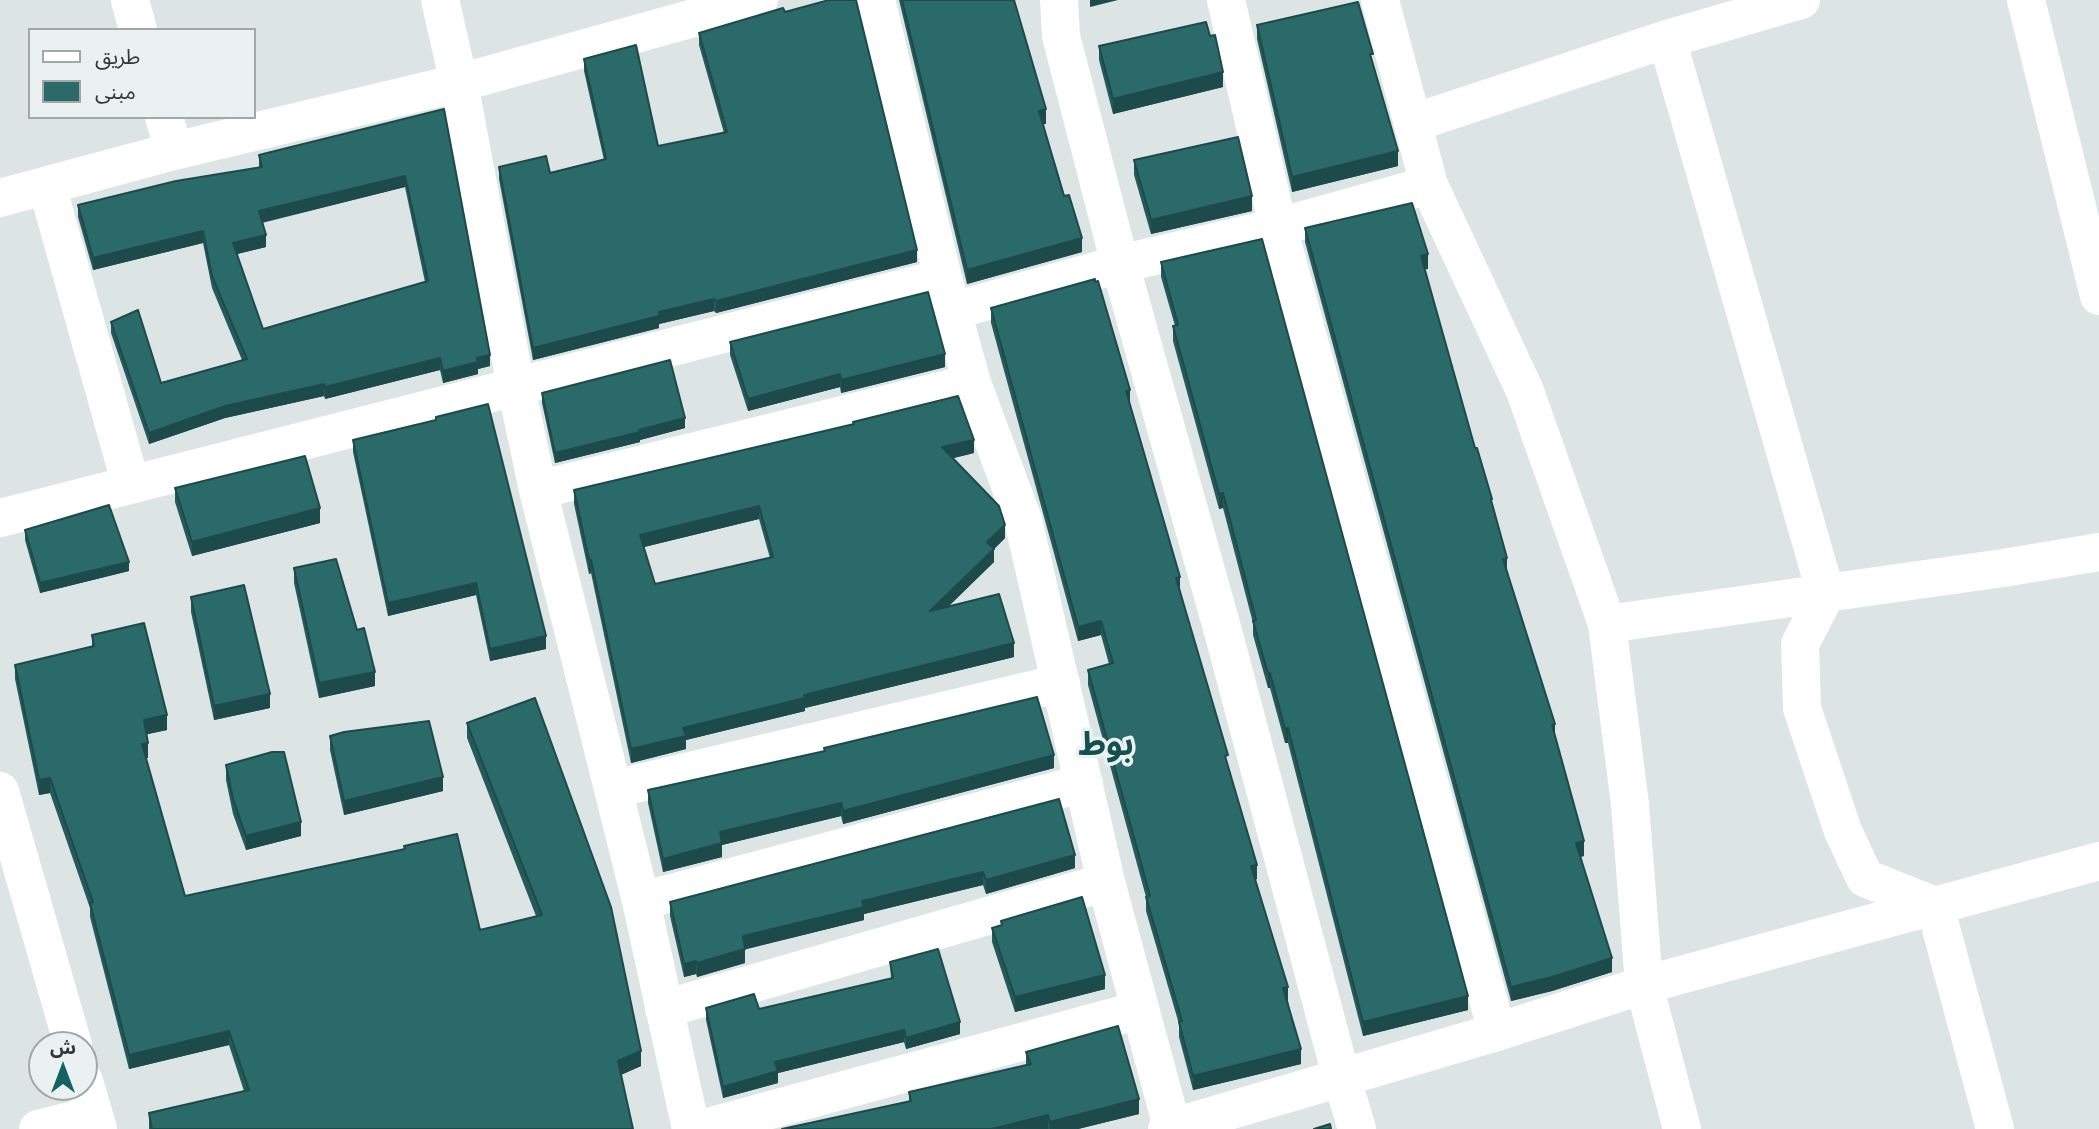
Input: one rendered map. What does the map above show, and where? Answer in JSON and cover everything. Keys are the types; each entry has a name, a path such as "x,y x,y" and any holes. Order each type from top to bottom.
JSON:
{"street":[{"path":"130,0 137,28"},
{"path":"440,0 459,83 538,490 641,901 691,1129"},
{"path":"256,119 459,83 758,0"},
{"path":"876,0 972,383 1023,520 1106,881 1169,1128 1497,1032 1644,985 2099,861"},
{"path":"1059,0 1061,36 1120,264 1224,635 1357,1129"},
{"path":"1227,0 1278,227 1497,1032"},
{"path":"1380,0 1429,185 1525,391 1607,624 1630,804 1644,985 1682,1129"},
{"path":"1413,123 1667,40 1801,0"},
{"path":"2026,0 2099,296"},
{"path":"1667,40 1826,594 1800,645 1802,708 1843,831 1866,878 1935,906"},
{"path":"0,198 47,186 169,134 254,119"},
{"path":"0,518 516,387 948,295 1120,264 1278,227 1429,185"},
{"path":"47,186 131,485"},
{"path":"538,490 972,383"},
{"path":"1607,624 2099,552"},
{"path":"614,789 1061,683"},
{"path":"641,901 1084,783"},
{"path":"0,791 70,1031"},
{"path":"664,1009 1106,881"},
{"path":"1935,906 1995,1129"},
{"path":"700,1129 1139,1010"},
{"path":"38,1129 92,1109"}],"building":[{"path":"829,0 856,0 917,250 716,301 714,299 659,312 659,316 533,348 499,167 546,156 550,173 606,159 584,59 636,45 658,146 727,132 699,33 783,8 785,12"},
{"path":"902,0 1014,0 1046,109 1039,111 1064,196 1069,195 1082,238 967,270"},
{"path":"1358,2 1398,151 1292,177 1257,25"},
{"path":"1206,22 1210,36 1215,35 1223,72 1113,99 1099,46"},
{"path":"444,109 490,355 477,358 478,362 443,371 440,358 325,387 324,384 225,406 149,433 111,322 138,310 161,383 247,359 212,276 203,231 93,258 78,205 176,181 262,167 259,155","holes":["405,176 428,281 263,329 233,243 266,235 259,211"]},
{"path":"1238,137 1252,196 1151,220 1134,160"},
{"path":"1412,203 1428,254 1421,256 1492,499 1507,558 1503,559 1555,724 1552,725 1584,841 1576,843 1612,958 1511,987 1305,228"},
{"path":"1262,239 1468,996 1363,1022 1288,728 1285,729 1270,673 1268,674 1223,493 1219,494 1173,326 1178,325 1161,262"},
{"path":"1095,279 1095,282 1098,281 1130,390 1126,391 1180,577 1176,578 1228,755 1225,756 1257,865 1251,866 1288,987 1283,988 1301,1049 1193,1076 1179,1022 1182,1021 1146,897 1150,896 1088,670 1113,663 1101,621 1078,627 991,308"},
{"path":"928,292 945,354 841,380 840,374 748,399 730,342"},
{"path":"670,360 685,418 555,453 542,393"},
{"path":"958,396 974,440 942,447 999,506 1005,525 987,542 994,549 930,611 999,594 1014,643 683,728 686,736 631,749 574,490 854,424 853,422","holes":["759,506 773,557 655,584 640,535"]},
{"path":"488,404 546,636 490,649 476,583 388,603 353,440"},
{"path":"305,456 320,508 192,542 175,488"},
{"path":"109,505 129,562 40,583 25,530"},
{"path":"336,559 357,630 364,628 375,672 319,683 294,568"},
{"path":"244,585 270,694 214,706 191,597"},
{"path":"144,623 167,715 144,720 148,743 142,744 185,896 405,849 404,846 457,834 480,930 542,915 467,723 535,698 611,907 641,1051 618,1061 633,1129 152,1129 149,1113 249,1090 229,1031 129,1055 90,903 93,902 50,778 39,780 15,665 94,646 92,635"},
{"path":"1037,697 1054,755 843,811 841,803 720,832 722,843 663,859 648,790 825,751 824,748"},
{"path":"429,721 443,777 344,801 330,736"},
{"path":"272,752 284,752 301,822 246,836 233,799 226,765"},
{"path":"1059,799 1075,855 986,880 983,872 862,901 864,907 743,936 745,949 697,963 684,964 670,902"},
{"path":"1082,897 1105,975 1015,997 992,928 1002,925 1001,921"},
{"path":"938,949 960,1022 906,1038 904,1030 775,1062 778,1071 723,1087 706,1008 754,994 759,1009 893,978 890,962"},
{"path":"1118,1026 1139,1099 1050,1122 1048,1115 992,1129 782,1129 911,1101 909,1092 1031,1064 1026,1052"},
{"path":"1330,1124 1331,1129 1314,1129"}],"district":[{"name":"بوط","path":"1106,744"}]}
